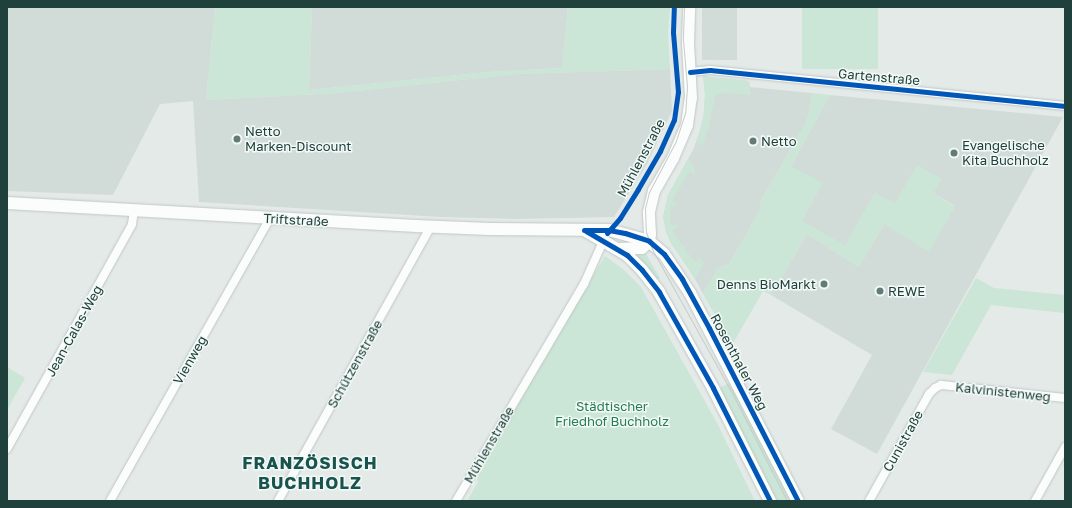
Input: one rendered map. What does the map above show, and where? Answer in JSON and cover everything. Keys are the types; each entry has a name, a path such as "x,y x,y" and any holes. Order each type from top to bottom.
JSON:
{"main road":[{"name":"Mühlenstraße","path":"649,241 650,212 654,191 673,158 687,125 691,98 688,43 689,7"},
{"name":"Triftstraße","path":"7,203 431,226 584,230 606,235 649,241"},
{"name":"Triftstraße","path":"606,235 620,249"},
{"path":"620,249 642,248 649,241"},
{"name":"Rosenthaler Weg","path":"649,241 664,254 690,293 798,501"},
{"path":"620,249 642,270 659,292 717,394 770,501"}],"street":[{"name":"Gartenstraße","path":"690,72 710,70 1065,106"},
{"name":"Jean-Calas-Weg","path":"7,449 132,224 134,211"},
{"name":"Vienweg","path":"110,501 270,218"},
{"name":"Schützenstraße","path":"278,501 431,226"},
{"name":"Mühlenstraße","path":"456,501 584,284 606,235"},
{"name":"Kalvinistenweg","path":"941,386 1065,398"},
{"name":"Cunistraße","path":"869,501 929,394 935,388 941,386"},
{"path":"1035,501 1065,447"}],"shaded area":[{"path":"7,7 215,7 206,100 337,93 516,74 670,69 672,111 647,164 614,217 517,219 441,217 199,202 193,101 160,104 113,195 7,191"},
{"path":"312,7 568,7 562,68 489,72 309,90"},
{"path":"702,7 737,7 737,60 702,60"},
{"path":"703,75 709,77 749,81 750,87 812,93 807,121 760,202 761,208 729,264 717,269 703,294 687,264 672,245 666,232 663,217 668,195 693,150 703,123 705,95"},
{"path":"830,95 1063,117 877,454 831,429 872,355 771,295 807,234 859,267 884,224 955,206 933,193 941,179 895,204 875,193 845,246 801,221 791,166"}],"green space":[{"path":"215,7 312,7 309,90 489,72 562,68 568,7 670,7 668,33 670,69 516,74 337,93 206,100"},
{"path":"802,7 878,7 878,69 802,69"},
{"path":"703,75 709,77 749,81 750,95 723,93 715,96 709,127 702,146 697,142 704,113 705,95"},
{"path":"812,93 830,95 791,166 823,183 802,221 845,245 875,193 895,203 917,165 942,179 933,193 955,207 929,252 884,224 859,267 807,234 771,295 763,291 732,345 703,294 717,269 729,264 761,208 760,202 807,121"},
{"path":"689,158 696,173 695,175 689,172 672,201 678,205 671,206 670,225 677,225 678,227 672,231 683,246 688,243 684,248 695,262 700,258 704,263 695,279 669,240 663,217 668,195"},
{"path":"646,254 660,278 656,281 636,256"},
{"name":"Städtischer Friedhof Buchholz","path":"605,256 624,270 641,287 717,423 755,501 467,501 478,482 476,476 495,440"},
{"path":"976,278 994,288 1065,295 1065,313 991,305 952,375 923,372"},
{"path":"7,367 25,378 7,410"},
{"path":"733,381 794,501 775,501 718,389"}],"tram line":[{"path":"684,7 683,40 687,87 685,113 676,141 649,192 645,208 646,232 653,251 731,391 787,501"}],"cycle path":[{"path":"607,233 620,218 638,189 660,151 674,120 678,92 673,32 674,7"},
{"path":"690,72 710,70 1065,106"},
{"path":"584,230 609,230 625,233 649,241 664,254 682,279 709,328 798,501"},
{"path":"586,231 627,255 642,270 659,292 713,388 770,501"}],"place":[{"name":"Netto Marken-Discount","path":"237,139"},
{"name":"Netto","path":"753,141"},
{"name":"Evangelische Kita Buchholz","path":"954,153"},
{"name":"Denns BioMarkt","path":"824,284"},
{"name":"REWE","path":"880,291"}],"district":[{"name":"FRANZÖSISCH BUCHHOLZ","path":"310,473"}]}
